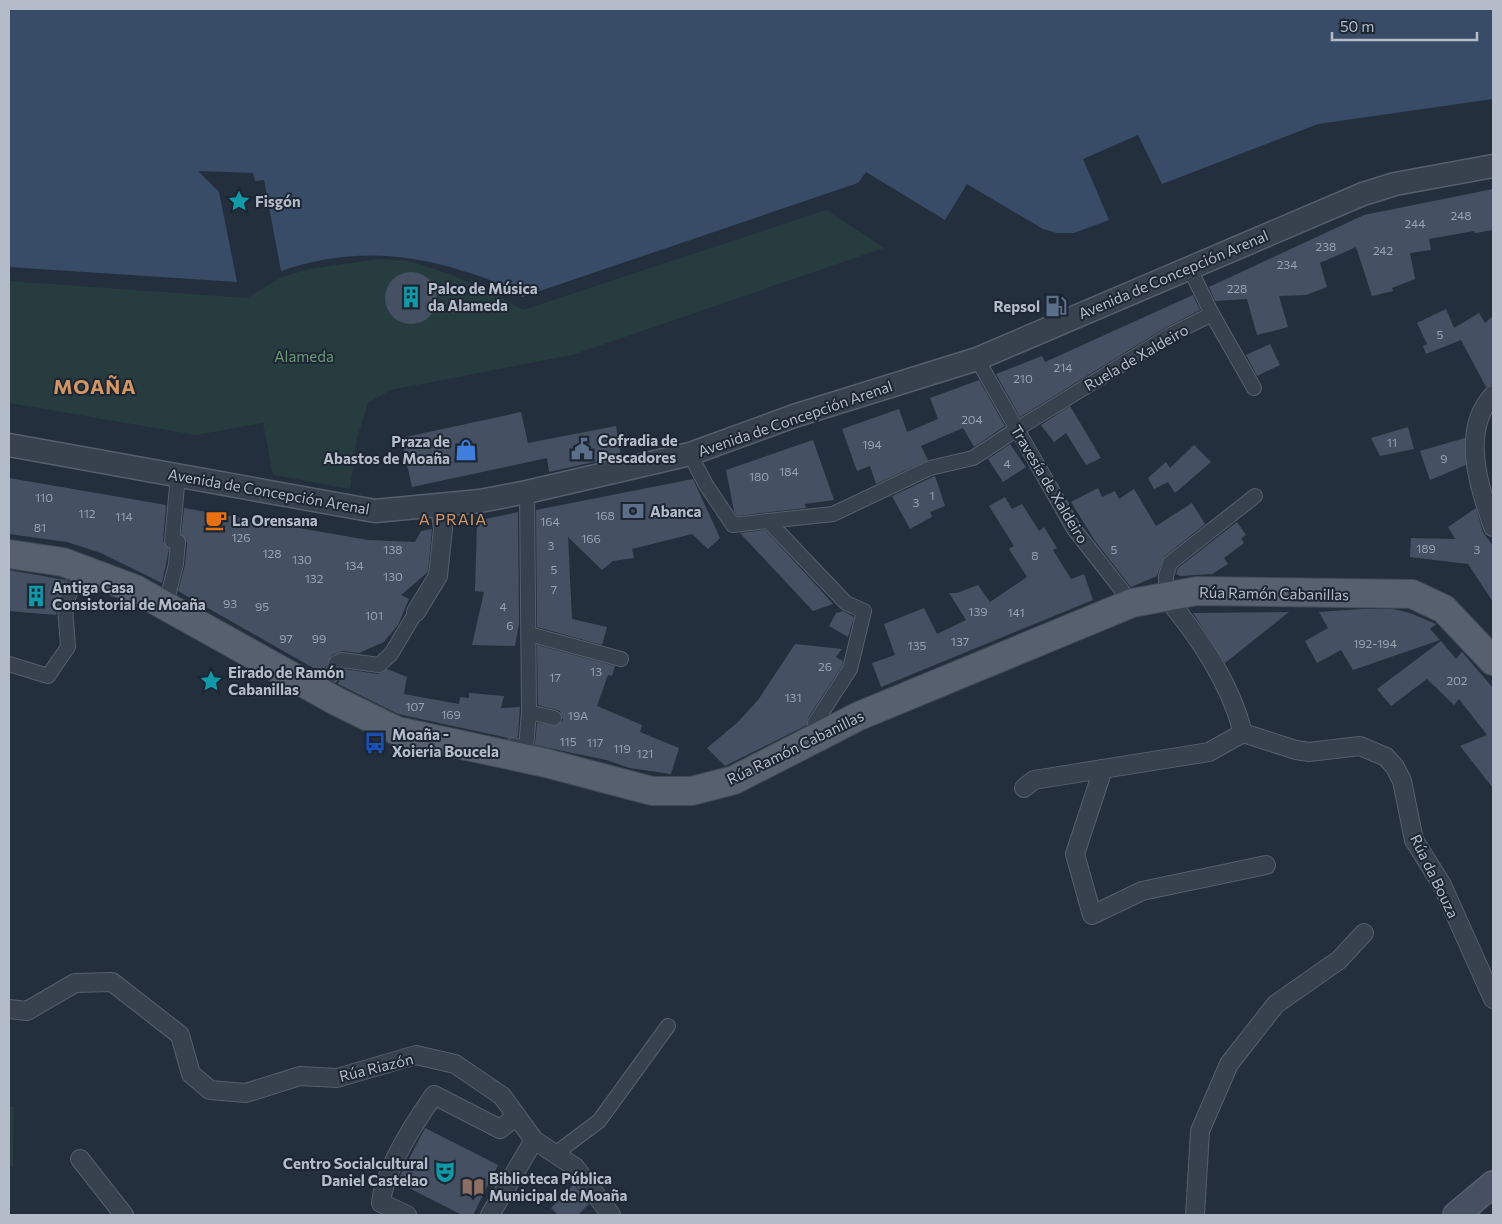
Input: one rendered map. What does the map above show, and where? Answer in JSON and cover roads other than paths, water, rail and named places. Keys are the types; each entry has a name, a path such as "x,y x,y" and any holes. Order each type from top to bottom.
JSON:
{"main road":[{"name":"Rúa Ramón Cabanillas","path":"9,554 63,562 135,589 166,604 319,691 397,731 546,763 652,790 692,791 734,780 859,716 1132,603 1197,591 1412,594 1444,608 1493,661"},
{"path":"1456,1215 1493,1184"}],"street":[{"name":"Avenida de Concepción Arenal","path":"9,445 375,511 440,505 527,492 690,454 794,416 977,359 1363,194 1395,184 1493,166"},
{"path":"1189,268 1212,314 1254,388"},
{"name":"Ruela de Xaldeiro","path":"690,454 706,485 734,525 833,514 930,468 973,458 1017,428 1170,335 1212,314"},
{"name":"Travesía de Xaldeiro","path":"977,359 1074,529 1132,603"},
{"path":"1493,395 1485,404 1477,423 1474,448 1479,480 1493,527"},
{"path":"166,604 176,564 178,542 172,541 178,474"},
{"path":"505,755 507,744 526,748 529,712 527,492"},
{"path":"1024,788 1034,780 1209,752 1243,733 1236,707 1223,678 1166,597 1166,576 1170,564 1254,496"},
{"path":"319,691 332,674 336,663 342,660 378,665 391,654 438,576 443,529 440,505"},
{"path":"768,520 846,603 864,610 850,669 815,723 818,736"},
{"path":"9,664 48,676 68,647 65,607 78,568"},
{"path":"529,634 622,659"},
{"path":"529,712 554,718"},
{"name":"Rúa da Bouza","path":"1243,733 1296,750 1309,752 1360,746 1386,757 1402,781 1414,840 1442,885 1493,1000"},
{"path":"1103,769 1075,854 1092,915 1142,891 1266,865"},
{"path":"1195,1215 1200,1130 1229,1064 1276,1004 1339,960 1364,933"},
{"name":"Rúa Riazón","path":"9,1009 27,1012 75,983 112,982 180,1035 191,1074 210,1090 246,1093 300,1076 337,1078 416,1055 455,1064 502,1096 534,1140"},
{"path":"556,1154 599,1121 668,1026"},
{"path":"407,1215 381,1203 382,1190 415,1122 434,1095 500,1129 517,1116"},
{"path":"490,1215 534,1140 575,1167 611,1215"},
{"path":"80,1159 124,1215"}],"water":[{"path":"9,9 1493,9 1493,99 1318,124 1162,184 1138,135 1083,159 1109,220 1074,233 1057,233 1043,229 967,184 945,220 866,172 858,183 522,297 501,285 471,273 440,264 394,257 349,256 304,264 281,271 264,180 255,181 253,173 198,171 219,192 237,282 9,267"}],"place":[{"name":"Fisgón","path":"239,201"},
{"name":"Palco de Música da Alameda","path":"411,297"},
{"name":"Repsol","path":"1056,306"},
{"name":"Cofradia de Pescadores","path":"582,449"},
{"name":"Praza de Abastos de Moaña","path":"466,450"},
{"name":"Abanca","path":"633,511"},
{"name":"La Orensana","path":"216,520"},
{"name":"Antiga Casa Consistorial de Moaña","path":"36,596"},
{"name":"Eirado de Ramón Cabanillas","path":"211,681"},
{"name":"Moaña - Xoieria Boucela","path":"375,743"},
{"name":"Centro Socialcultural Daniel Castelao","path":"445,1172"},
{"name":"Biblioteca Pública Municipal de Moaña","path":"473,1187"}],"district":[{"name":"MOAÑA","path":"95,386"},
{"name":"A PRAIA","path":"453,518"}],"park label":[{"name":"Alameda","path":"304,356"}]}
